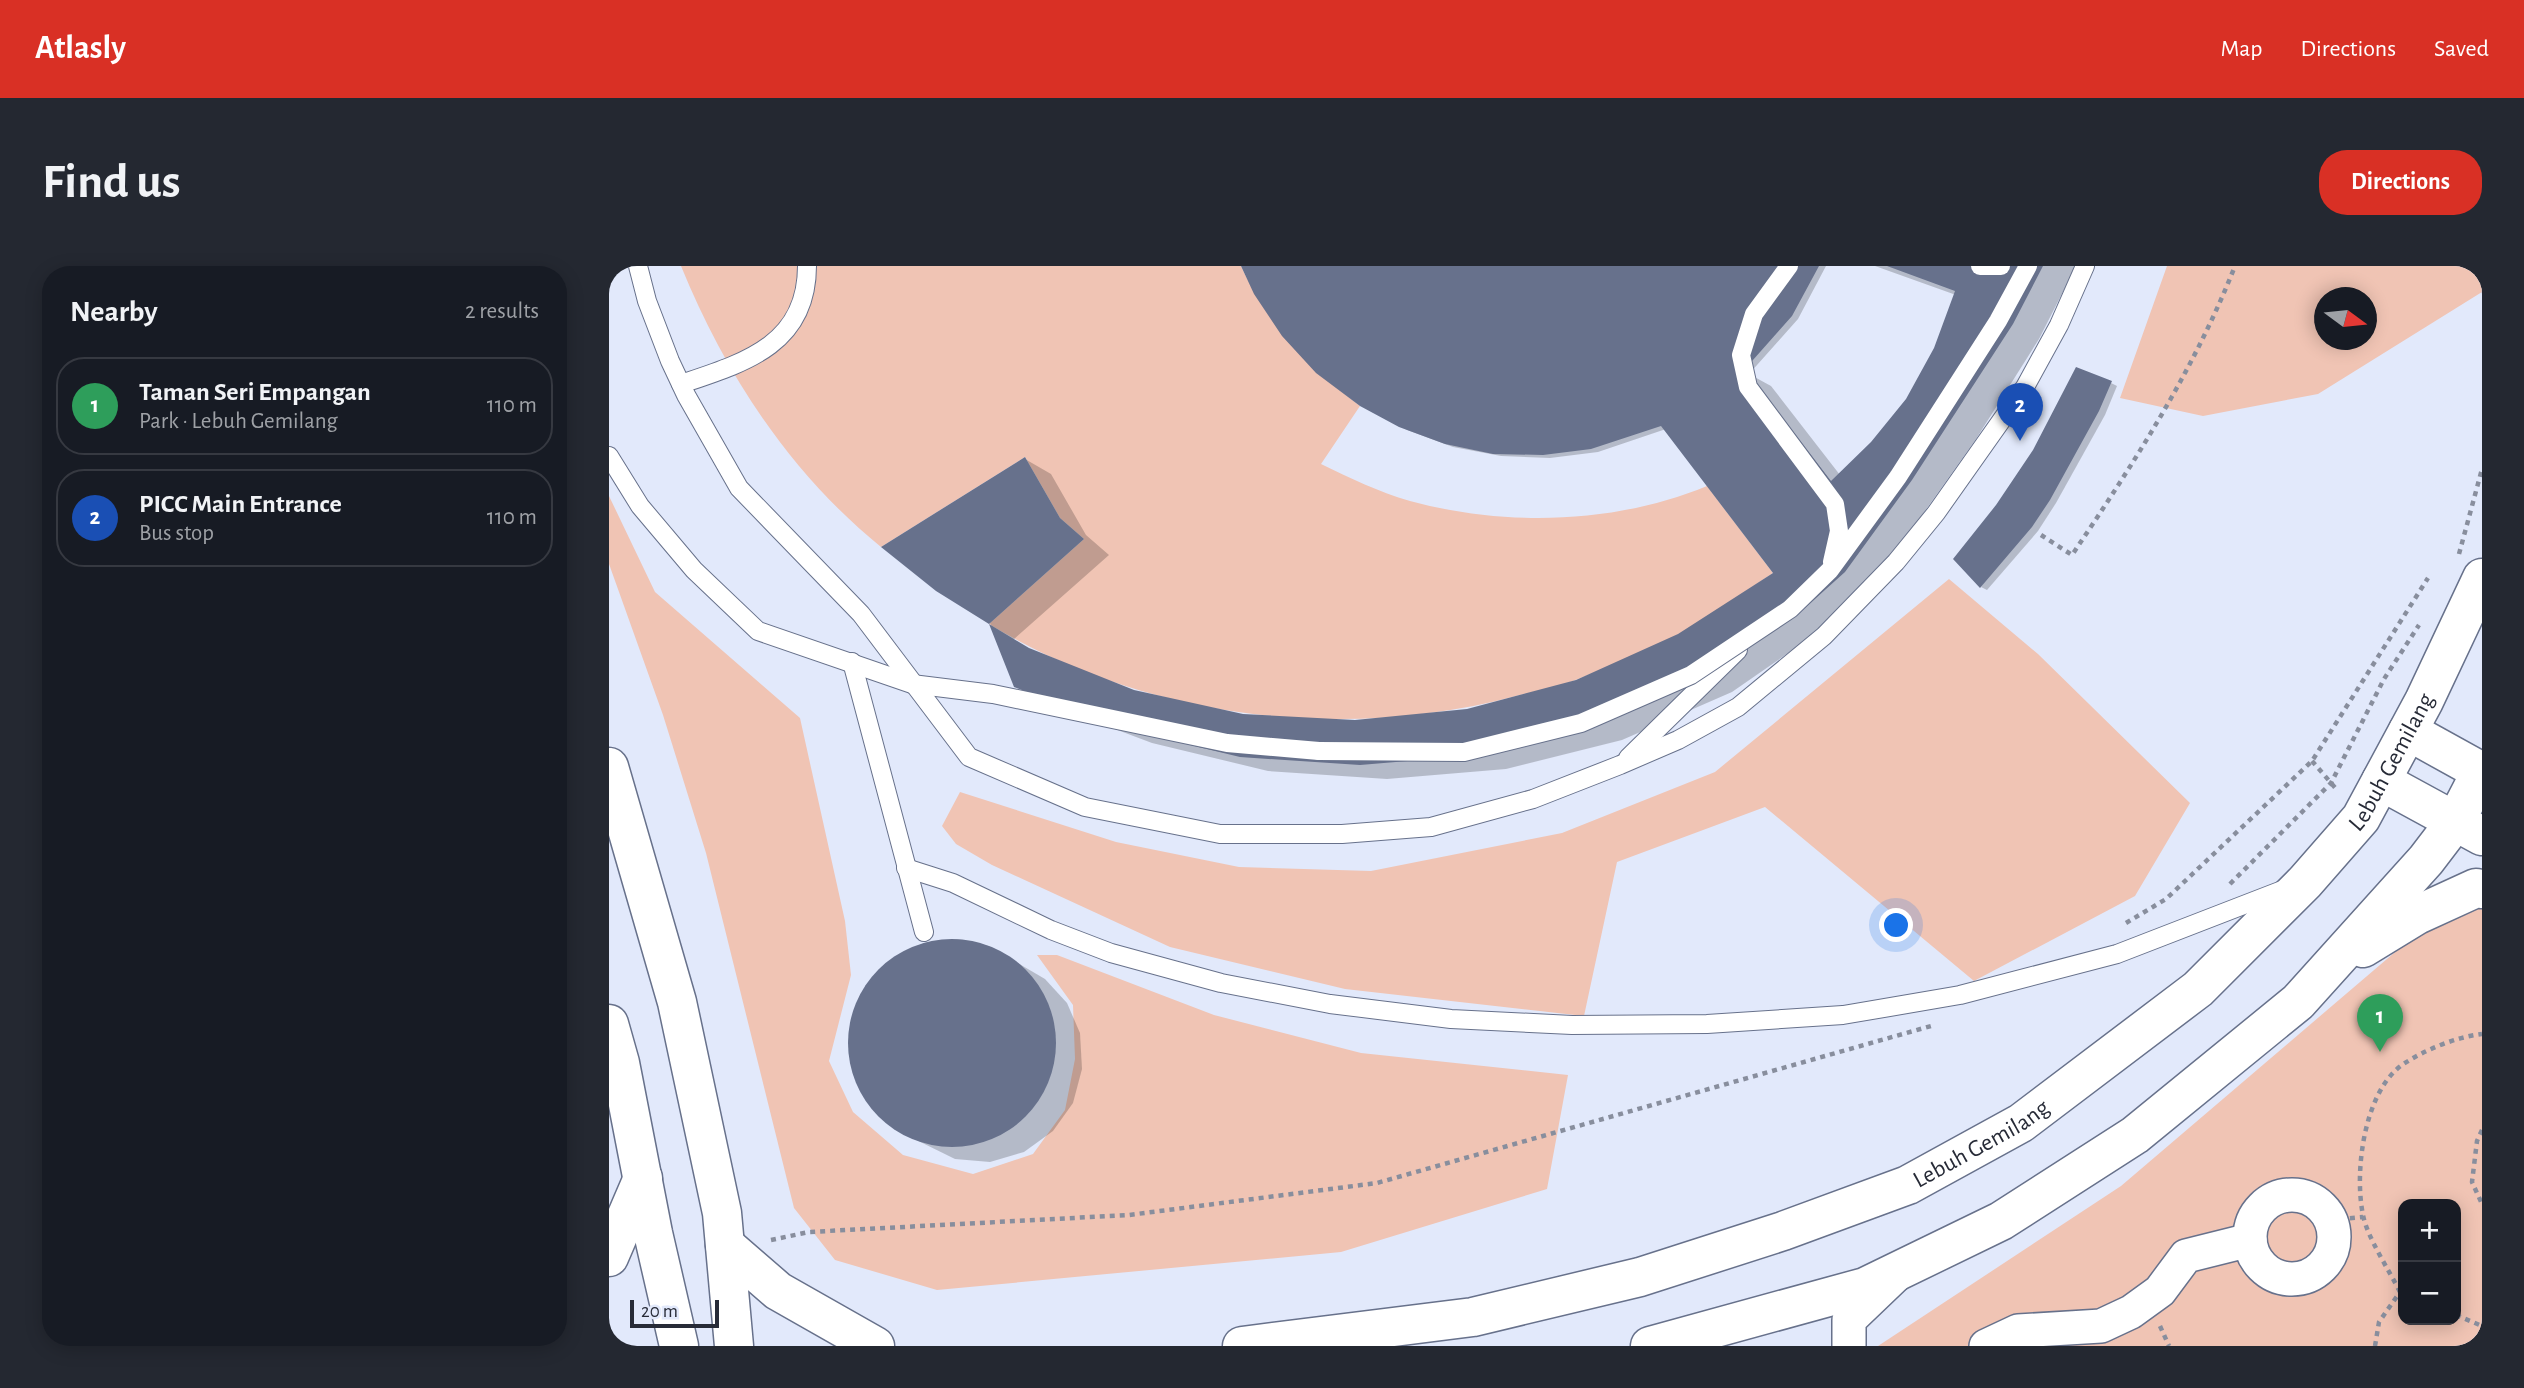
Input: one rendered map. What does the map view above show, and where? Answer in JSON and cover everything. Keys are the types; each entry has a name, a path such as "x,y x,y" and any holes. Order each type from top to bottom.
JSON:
{"main road":[{"name":"Lebuh Gemilang","path":"1242,1346 1473,1317 1640,1278 1783,1231 1908,1185 2021,1123 2198,989 2305,882 2361,818 2408,731 2470,569"},
{"path":"1650,1346 1695,1336 1865,1287 2001,1221 2135,1135 2298,1002 2426,860 2469,829 2482,771 2408,731"},
{"path":"609,768 677,1002 722,1213 734,1346"},
{"path":"2381,781 2469,829"},
{"path":"2326,971 2417,915 2476,888 2482,889"},
{"path":"609,1024 620,1063 680,1346"},
{"path":"609,1257 643,1178"},
{"path":"725,1245 778,1292 875,1346"}],"street":[{"path":"2282,1196 2311,1199 2347,1218 2334,1234 2332,1249 2317,1271 2306,1277 2281,1278 2270,1273 2253,1254 2250,1240 2258,1212 2282,1196"},
{"path":"1986,1346 2018,1331 2064,1336 2101,1326 2131,1312 2160,1292 2186,1256 2219,1245 2250,1240"},
{"path":"1849,1346 1849,1320 1902,1269"},
{"path":"1695,1336 1733,1346"}],"lane":[{"path":"638,266 646,301 681,384 739,488 861,614 969,757 1085,807 1220,834 1342,834 1431,827 1532,799 1620,765 1678,740 1738,707 1824,636 1896,562 1968,471 2025,387 2059,325 2085,266"},
{"path":"681,384 729,368 782,338 795,320 803,297 807,266"},
{"path":"1789,266 1754,314 1741,355 1748,387 1835,504 1839,531 1831,570"},
{"path":"1980,266 2001,266"},
{"path":"609,456 640,506 663,534 694,570 758,631 912,684 993,694 1227,743 1319,751 1464,752 1581,723 1691,675 1790,609 1831,570 1936,422 2028,266"},
{"path":"1620,765 1874,522 1955,402 2036,266"},
{"path":"852,662 923,932"},
{"path":"907,868 953,883 1051,930 1111,953 1198,978 1330,1004 1451,1019 1571,1025 1707,1024 1843,1015 1960,995 2117,954 2305,882"}],"path":[{"path":"2041,535 2072,555 2130,470 2173,396 2214,319 2235,266"},
{"path":"2470,569 2482,470"},
{"path":"2119,927 2166,900 2312,761 2428,578"},
{"path":"2228,886 2332,783 2384,679 2426,615"},
{"path":"725,1245 809,1232 1129,1214 1377,1184 1938,1024"},
{"path":"2398,1288 2347,1218 2376,1099 2401,1066 2461,1037 2482,1034"},
{"path":"2482,1130 2477,1141 2472,1182 2482,1204"},
{"path":"2375,1346 2379,1322 2398,1298"},
{"path":"2461,1317 2482,1326"}],"shaded area":[{"path":"681,266 1241,266 1264,308 1291,344 1323,376 1360,406 1321,464 1410,501 1484,515 1522,518 1560,518 1635,508 1672,499 1707,486 1773,573 1679,634 1616,664 1555,687 1449,710 1381,718 1313,719 1245,713 1178,700 1112,682 1049,656 989,624 1084,539 1060,518 1025,457 881,547 818,487 763,419 718,345"},
{"path":"2167,266 2482,266 2482,292 2318,394 2203,416 2120,398"},
{"path":"609,496 655,592 800,718 845,921 851,975 829,1061 853,1112 903,1155 973,1174 1033,1154 1065,1110 1075,1059 1073,1005 1037,955 1057,955 1214,1015 1361,1053 1568,1075 1547,1189 1341,1252 937,1290 835,1260 794,1208 706,853 663,715 609,564"},
{"path":"1949,579 2038,654 2190,803 2135,896 1974,981 1765,807 1617,862 1584,1016 1345,989 1170,947 992,865 956,844 942,826 960,792 1116,842 1239,867 1371,871 1562,833 1715,772"},
{"path":"2482,890 2482,1346 1878,1346 2121,1186 2435,918"}],"building":[{"path":"1241,266 1819,266 1792,316 1745,369 1831,481 1871,442 1906,399 1934,348 1955,291 1887,266 2043,266 2013,324 1912,480 1845,572 1806,607 1705,677 1479,755 1360,765 1240,757 1124,729 1014,687 989,624 1029,648 1134,690 1243,714 1355,720 1467,709 1576,680 1678,634 1773,573 1661,426 1591,449 1543,455 1493,454 1445,444 1399,427 1360,406 1316,373 1282,336 1254,294"},
{"path":"2076,367 2112,381 2099,411 2050,500 2032,527 1980,588 1953,559 1996,505 2033,450"},
{"path":"1025,457 1060,518 1084,539 989,624 936,591 881,547"},
{"path":"952,939 992,947 1026,969 1048,1003 1056,1043 1048,1083 1026,1117 992,1139 952,1147 912,1139 878,1117 856,1083 848,1043 856,1003 878,969 912,947"}],"place":[{"name":"PICC Main Entrance","path":"2020,441"},
{"name":"Taman Seri Empangan","path":"2380,1052"}]}
